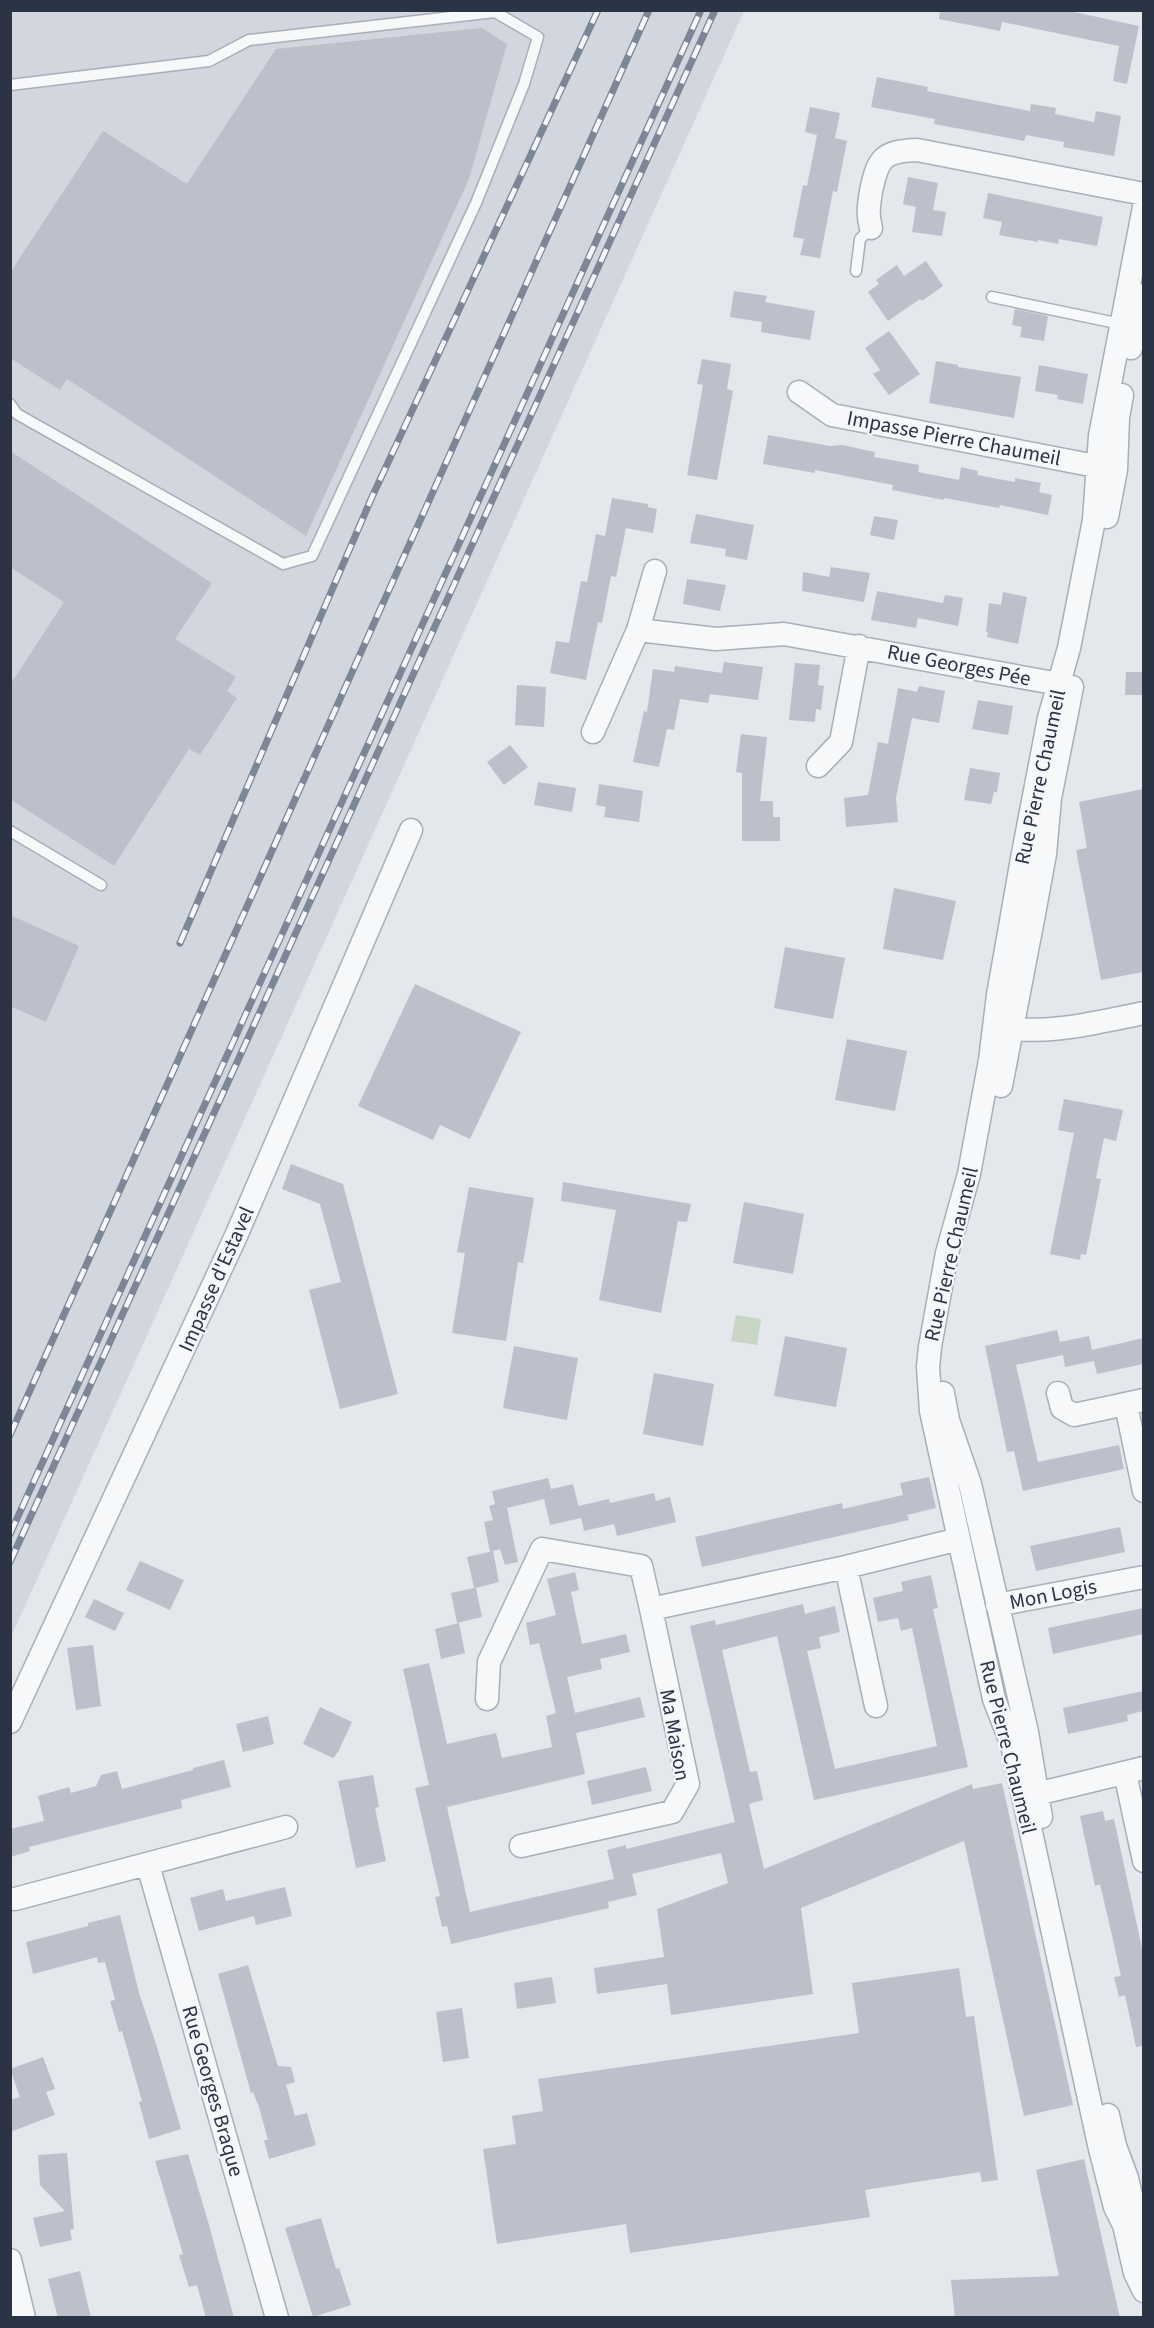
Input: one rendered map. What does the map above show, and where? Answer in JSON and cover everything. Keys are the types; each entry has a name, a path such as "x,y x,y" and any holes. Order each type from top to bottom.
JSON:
{"street":[{"path":"871,228 867,213 876,167 887,156 902,151 917,150 1143,194"},
{"name":"Rue Pierre Chaumeil","path":"1143,207 1118,418 1094,520 1070,648 1049,717 1025,842 982,1187 974,1200 959,1255 943,1347 943,1396 948,1420 970,1484 1027,1732 1030,1796 1100,2150 1114,2207 1124,2225 1135,2272 1143,2292"},
{"name":"Rue Pierre Chaumeil","path":"1130,330 1143,295"},
{"name":"Impasse Pierre Chaumeil","path":"799,392 832,415 1107,468"},
{"name":"Rue Pierre Chaumeil","path":"1107,468 1079,665 1072,688 1052,786 1043,864 1003,1028 990,1060 969,1174 947,1253 930,1347 931,1411 994,1700 1030,1796 1115,2146 1127,2178 1143,2250"},
{"path":"593,732 638,630 655,571"},
{"name":"Rue Georges Pée","path":"638,630 716,639 784,633 1059,684"},
{"name":"Rue Georges Pée","path":"818,766 841,742 859,646"},
{"name":"Impasse d'Estavel","path":"10,1722 237,1236 411,830"},
{"path":"1003,1028 1045,1030 1143,1013"},
{"path":"1058,1393 1062,1408 1074,1415 1134,1402 1143,1491"},
{"path":"651,1609 846,1567 959,1539 986,1558"},
{"name":"Ma Maison","path":"488,1699 489,1662 542,1549 641,1566 688,1784 672,1812 521,1846"},
{"path":"846,1567 876,1706"},
{"name":"Mon Logis","path":"980,1637 997,1605 1143,1577"},
{"path":"1030,1796 1134,1770 1143,1861"},
{"path":"15,1899 286,1827"},
{"name":"Rue Georges Braque","path":"148,1864 277,2318"},
{"path":"10,2260 24,2318"}],"lane":[{"path":"10,85 209,61 249,40 495,12 538,37 524,84 476,203 312,556 283,564 17,414 10,404"},
{"path":"856,271 860,239 871,228"},
{"path":"992,297 1130,330"},
{"path":"10,831 100,885"}],"shaded area":[{"path":"11,11 744,11 11,1637"}],"green space":[{"path":"736,1315 761,1319 757,1345 731,1341"}],"building":[{"path":"940,10 1065,10 1139,26 1127,84 1113,81 1119,46 1002,22 1000,31 939,19"},
{"path":"482,28 507,44 469,179 306,536 67,379 60,390 10,358 10,273 103,131 187,184 276,49"},
{"path":"877,77 928,87 927,91 1030,111 1031,104 1056,108 1055,114 1094,122 1096,111 1121,116 1114,156 1063,147 1064,142 1026,135 1024,141 934,124 935,119 871,107"},
{"path":"810,107 840,113 835,138 847,141 837,192 833,191 820,258 800,255 804,239 793,237 803,185 807,186 817,135 805,132"},
{"path":"908,177 938,183 933,210 946,212 942,236 912,232 916,207 903,204"},
{"path":"988,193 1103,217 1097,246 1059,239 1058,244 999,235 1002,222 983,218"},
{"path":"926,261 943,286 888,321 868,292 879,284 876,280 897,265 904,276"},
{"path":"734,291 767,296 765,302 815,311 810,340 761,332 762,322 730,317"},
{"path":"1015,309 1048,316 1044,341 1020,337 1022,327 1012,325"},
{"path":"889,331 920,374 889,395 873,374 880,370 865,348"},
{"path":"702,359 731,364 727,389 733,391 717,480 687,475 703,385 697,384"},
{"path":"936,361 958,365 958,367 1021,377 1014,418 929,403"},
{"path":"1039,365 1088,374 1083,404 1057,399 1058,395 1035,391"},
{"path":"768,435 875,452 874,457 919,465 918,472 959,480 961,467 978,471 977,475 1015,482 1015,478 1041,483 1039,492 1052,495 1048,515 1000,505 999,508 944,498 944,500 892,490 893,485 815,470 815,473 763,464"},
{"path":"10,451 212,583 175,639 236,677 227,691 237,698 200,755 189,749 114,866 10,799 10,685 64,602 10,567"},
{"path":"612,498 648,504 648,507 657,509 653,533 626,528 616,577 611,576 602,623 598,622 586,680 550,673 556,641 569,643 581,581 587,582 596,534 605,536"},
{"path":"696,514 754,525 747,560 725,556 726,549 690,543"},
{"path":"874,516 898,520 894,540 870,535"},
{"path":"831,567 870,573 864,602 802,591 803,572 829,577"},
{"path":"687,579 726,585 720,611 683,604"},
{"path":"877,591 943,603 945,595 963,598 958,626 918,618 916,628 871,620"},
{"path":"1003,592 1027,597 1018,644 987,637 989,603 1001,605"},
{"path":"724,662 763,667 758,700 710,694 708,703 680,699 674,730 667,729 659,767 633,762 644,711 647,712 653,669 674,672 675,666 722,673"},
{"path":"795,663 820,665 818,685 824,686 821,710 816,709 815,722 789,720"},
{"path":"1126,672 1143,672 1143,695 1125,695"},
{"path":"517,685 546,687 544,727 515,725"},
{"path":"919,686 945,691 939,723 912,718 896,798 898,822 846,827 844,798 868,795 878,742 888,744 898,688 917,692"},
{"path":"978,700 1013,706 1008,735 972,729"},
{"path":"741,734 767,737 760,801 773,801 773,817 780,817 780,841 742,841 742,773 736,772"},
{"path":"510,745 528,767 504,785 487,762"},
{"path":"970,768 1000,773 997,792 994,792 991,804 964,800"},
{"path":"538,782 576,788 572,812 534,805"},
{"path":"599,784 643,791 639,822 604,817 606,807 596,805"},
{"path":"1143,789 1143,972 1101,980 1076,850 1087,848 1079,802"},
{"path":"894,888 956,901 943,960 883,949"},
{"path":"10,915 79,946 46,1022 10,1006"},
{"path":"785,947 845,958 833,1019 774,1008"},
{"path":"415,984 521,1032 470,1139 440,1125 433,1140 358,1106"},
{"path":"847,1039 907,1051 895,1111 835,1100"},
{"path":"1064,1099 1123,1110 1116,1141 1104,1138 1096,1178 1101,1179 1086,1255 1081,1254 1080,1260 1050,1254 1074,1133 1058,1130"},
{"path":"291,1164 343,1184 398,1394 340,1409 309,1290 341,1282 320,1204 282,1189"},
{"path":"563,1182 691,1204 687,1222 678,1221 661,1313 599,1300 616,1210 561,1201"},
{"path":"469,1187 534,1198 523,1263 518,1262 506,1341 452,1333 465,1253 457,1252"},
{"path":"744,1202 804,1214 793,1274 733,1263"},
{"path":"1057,1330 1060,1342 1089,1336 1092,1350 1143,1338 1143,1364 1097,1374 1094,1361 1065,1367 1063,1355 1016,1365 1038,1462 1119,1445 1124,1469 1023,1491 1014,1451 1007,1452 985,1346"},
{"path":"785,1336 847,1348 836,1407 774,1396"},
{"path":"514,1346 578,1358 567,1420 503,1408"},
{"path":"654,1373 714,1384 703,1446 643,1434"},
{"path":"929,1477 936,1508 907,1515 909,1520 702,1567 695,1537 842,1503 843,1509 903,1495 900,1483"},
{"path":"548,1478 551,1489 573,1484 578,1506 609,1499 610,1503 654,1493 656,1501 670,1497 676,1522 617,1536 614,1524 584,1531 581,1518 550,1525 544,1499 507,1508 518,1562 505,1565 500,1549 490,1552 484,1522 493,1520 489,1506 495,1504 492,1491"},
{"path":"1120,1527 1125,1552 1036,1571 1030,1546"},
{"path":"493,1551 499,1582 476,1588 482,1617 457,1623 451,1593 474,1588 467,1557"},
{"path":"140,1561 184,1580 170,1610 126,1590"},
{"path":"575,1572 579,1590 571,1592 582,1644 626,1634 630,1652 600,1659 602,1669 567,1677 575,1713 640,1697 645,1717 576,1733 585,1774 447,1807 470,1912 614,1879 607,1850 626,1845 626,1849 735,1822 690,1626 715,1620 716,1625 803,1604 805,1614 835,1606 840,1632 819,1637 821,1648 807,1651 835,1769 937,1746 912,1628 901,1631 898,1618 878,1622 873,1598 903,1591 901,1582 931,1575 938,1608 933,1609 968,1767 814,1800 777,1636 722,1650 750,1772 757,1771 763,1800 749,1804 764,1869 972,1784 973,1789 1002,1783 1073,2105 1024,2116 964,1841 801,1908 813,1994 671,2015 667,1984 597,1994 594,1968 664,1957 657,1909 728,1883 721,1853 632,1874 637,1895 608,1902 609,1908 451,1944 447,1926 442,1927 435,1897 440,1896 415,1788 429,1785 403,1669 429,1663 447,1744 496,1733 502,1758 552,1747 546,1716 556,1713 539,1643 530,1645 526,1623 556,1615 547,1579"},
{"path":"94,1599 124,1613 115,1631 85,1617"},
{"path":"1143,1608 1143,1634 1053,1654 1048,1628"},
{"path":"459,1623 465,1653 441,1659 435,1629"},
{"path":"93,1645 101,1706 76,1710 67,1648"},
{"path":"1143,1691 1143,1711 1127,1715 1128,1721 1068,1734 1063,1708"},
{"path":"320,1707 352,1722 333,1758 303,1744"},
{"path":"268,1716 274,1744 243,1752 236,1724"},
{"path":"224,1760 231,1787 181,1800 182,1808 29,1847 30,1851 10,1857 10,1829 44,1821 38,1796 69,1787 71,1793 96,1786 101,1775 117,1771 122,1789"},
{"path":"646,1767 652,1791 592,1805 587,1781"},
{"path":"373,1775 379,1807 375,1808 386,1861 356,1868 338,1781"},
{"path":"1103,1811 1105,1821 1114,1819 1143,1953 1143,2046 1136,2047 1125,1995 1119,1997 1114,1977 1121,1976 1100,1884 1095,1886 1080,1816"},
{"path":"285,1887 292,1916 256,1925 254,1916 199,1931 190,1898 223,1889 226,1901"},
{"path":"120,1915 139,1993 181,2129 149,2139 139,2102 142,2101 122,2031 119,2032 110,2001 115,2000 105,1962 98,1963 97,1957 33,1974 26,1942"},
{"path":"248,1965 278,2066 291,2067 295,2082 286,2085 295,2116 307,2113 316,2145 269,2159 264,2140 268,2140 259,2107 253,2092 251,2093 218,1974"},
{"path":"959,1968 966,2017 974,2016 998,2180 982,2182 980,2172 865,2190 870,2217 630,2253 626,2224 497,2244 483,2149 516,2144 512,2116 543,2111 538,2079 859,2033 852,1983"},
{"path":"552,1977 556,2003 517,2009 514,1983"},
{"path":"462,2008 469,2058 443,2062 436,2012"},
{"path":"43,2057 55,2089 46,2092 55,2115 10,2132 10,2100 20,2097 10,2069"},
{"path":"67,2153 74,2229 70,2230 72,2240 40,2247 33,2218 65,2211 40,2185 38,2155"},
{"path":"188,2154 234,2318 206,2318 197,2285 189,2287 179,2255 183,2254 155,2161"},
{"path":"1084,2159 1120,2318 955,2318 951,2280 1059,2276 1036,2170"},
{"path":"321,2218 336,2269 339,2268 351,2305 313,2317 285,2228"},
{"path":"80,2271 91,2318 58,2318 48,2279"}],"railway":[{"path":"180,943 372,497 598,10"},
{"path":"10,1435 649,10"},
{"path":"10,1534 701,10"},
{"path":"10,1562 715,10"}]}
